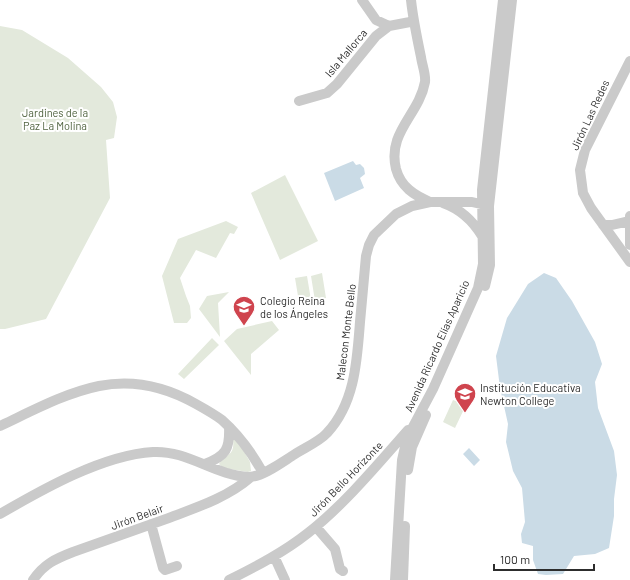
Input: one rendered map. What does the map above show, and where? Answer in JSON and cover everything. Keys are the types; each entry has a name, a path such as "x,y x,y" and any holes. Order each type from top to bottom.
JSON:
{"street":[{"path":"362,0 376,20 389,26 410,22 413,20"},
{"path":"411,0 413,20 425,80 422,93 395,143 394,159 398,176 407,190 416,196 450,206 468,218 479,230 482,237"},
{"name":"Avenida Ricardo Elías Aparicio","path":"403,580 409,460 412,447 485,288 490,265 483,208 477,200 481,195 488,173 503,0"},
{"name":"Avenida Ricardo Elías Aparicio","path":"396,580 402,460 407,438 433,389 478,288 483,264 483,208 512,0"},
{"path":"376,20 376,36"},
{"name":"Isla Mallorca","path":"299,101 327,93 337,84 376,36 389,26"},
{"name":"Jirón Las Redes","path":"630,61 584,150 580,170 583,193 591,208 630,262"},
{"name":"Malecon Monte Bello","path":"0,514 70,477 106,462 132,455 154,452 172,453 191,458 237,476 251,477 263,473 326,435 344,409 349,395 355,369 366,256 374,235 396,214 412,206 434,202 483,208"},
{"path":"468,218 483,208"},
{"path":"603,225 612,225 630,218 630,245"},
{"path":"0,426 84,390 100,386 134,383 154,386 184,398 221,419 242,441 263,473"},
{"name":"Jirón Bello Horizonte","path":"229,580 290,547 316,526 338,506 418,419 430,408"},
{"path":"205,464 217,460 225,451 229,441 229,427"},
{"path":"389,451 398,455 402,460"},
{"name":"Jirón Belair","path":"33,580 40,570 53,560 205,504 231,491 251,477"},
{"path":"151,524 163,568 165,570 177,566"},
{"path":"316,526 335,549 340,569 343,571"},
{"path":"274,556 285,580"}],"green space":[{"name":"Jardines de la Paz La Molina","path":"0,26 22,30 68,58 101,87 113,102 117,117 114,138 106,140 110,198 46,319 5,329 0,329"},
{"path":"285,175 318,241 280,260 251,193"},
{"path":"226,221 238,227 234,234 230,233 216,258 196,250 180,278 190,306 191,318 187,323 174,323 162,276 178,239"},
{"path":"322,273 326,298 315,301 311,276"},
{"path":"307,276 311,300 299,302 295,278"},
{"path":"229,292 218,303 220,337 199,309 207,296"},
{"path":"272,321 279,330 251,354 251,375 224,341 237,329"},
{"path":"212,338 219,345 184,379 178,374"},
{"path":"453,400 466,405 455,428 443,422"},
{"path":"233,439 237,439 250,462 251,471 248,472 223,468 219,464 232,451"}],"water":[{"path":"353,161 356,165 360,164 364,168 365,174 360,178 364,188 335,201 324,173"},
{"path":"544,273 556,278 572,301 595,342 602,364 595,382 598,408 614,451 617,475 614,499 614,516 609,548 595,554 574,556 563,574 546,575 538,574 533,560 533,546 522,543 521,534 525,522 522,488 513,471 506,442 508,424 500,388 496,356 507,318 528,284"},
{"path":"469,448 480,460 474,466 463,454"}],"place":[{"name":"Colegio Reina de los Ángeles","path":"244,326"},
{"name":"Institución Educativa Newton College","path":"465,414"}]}
